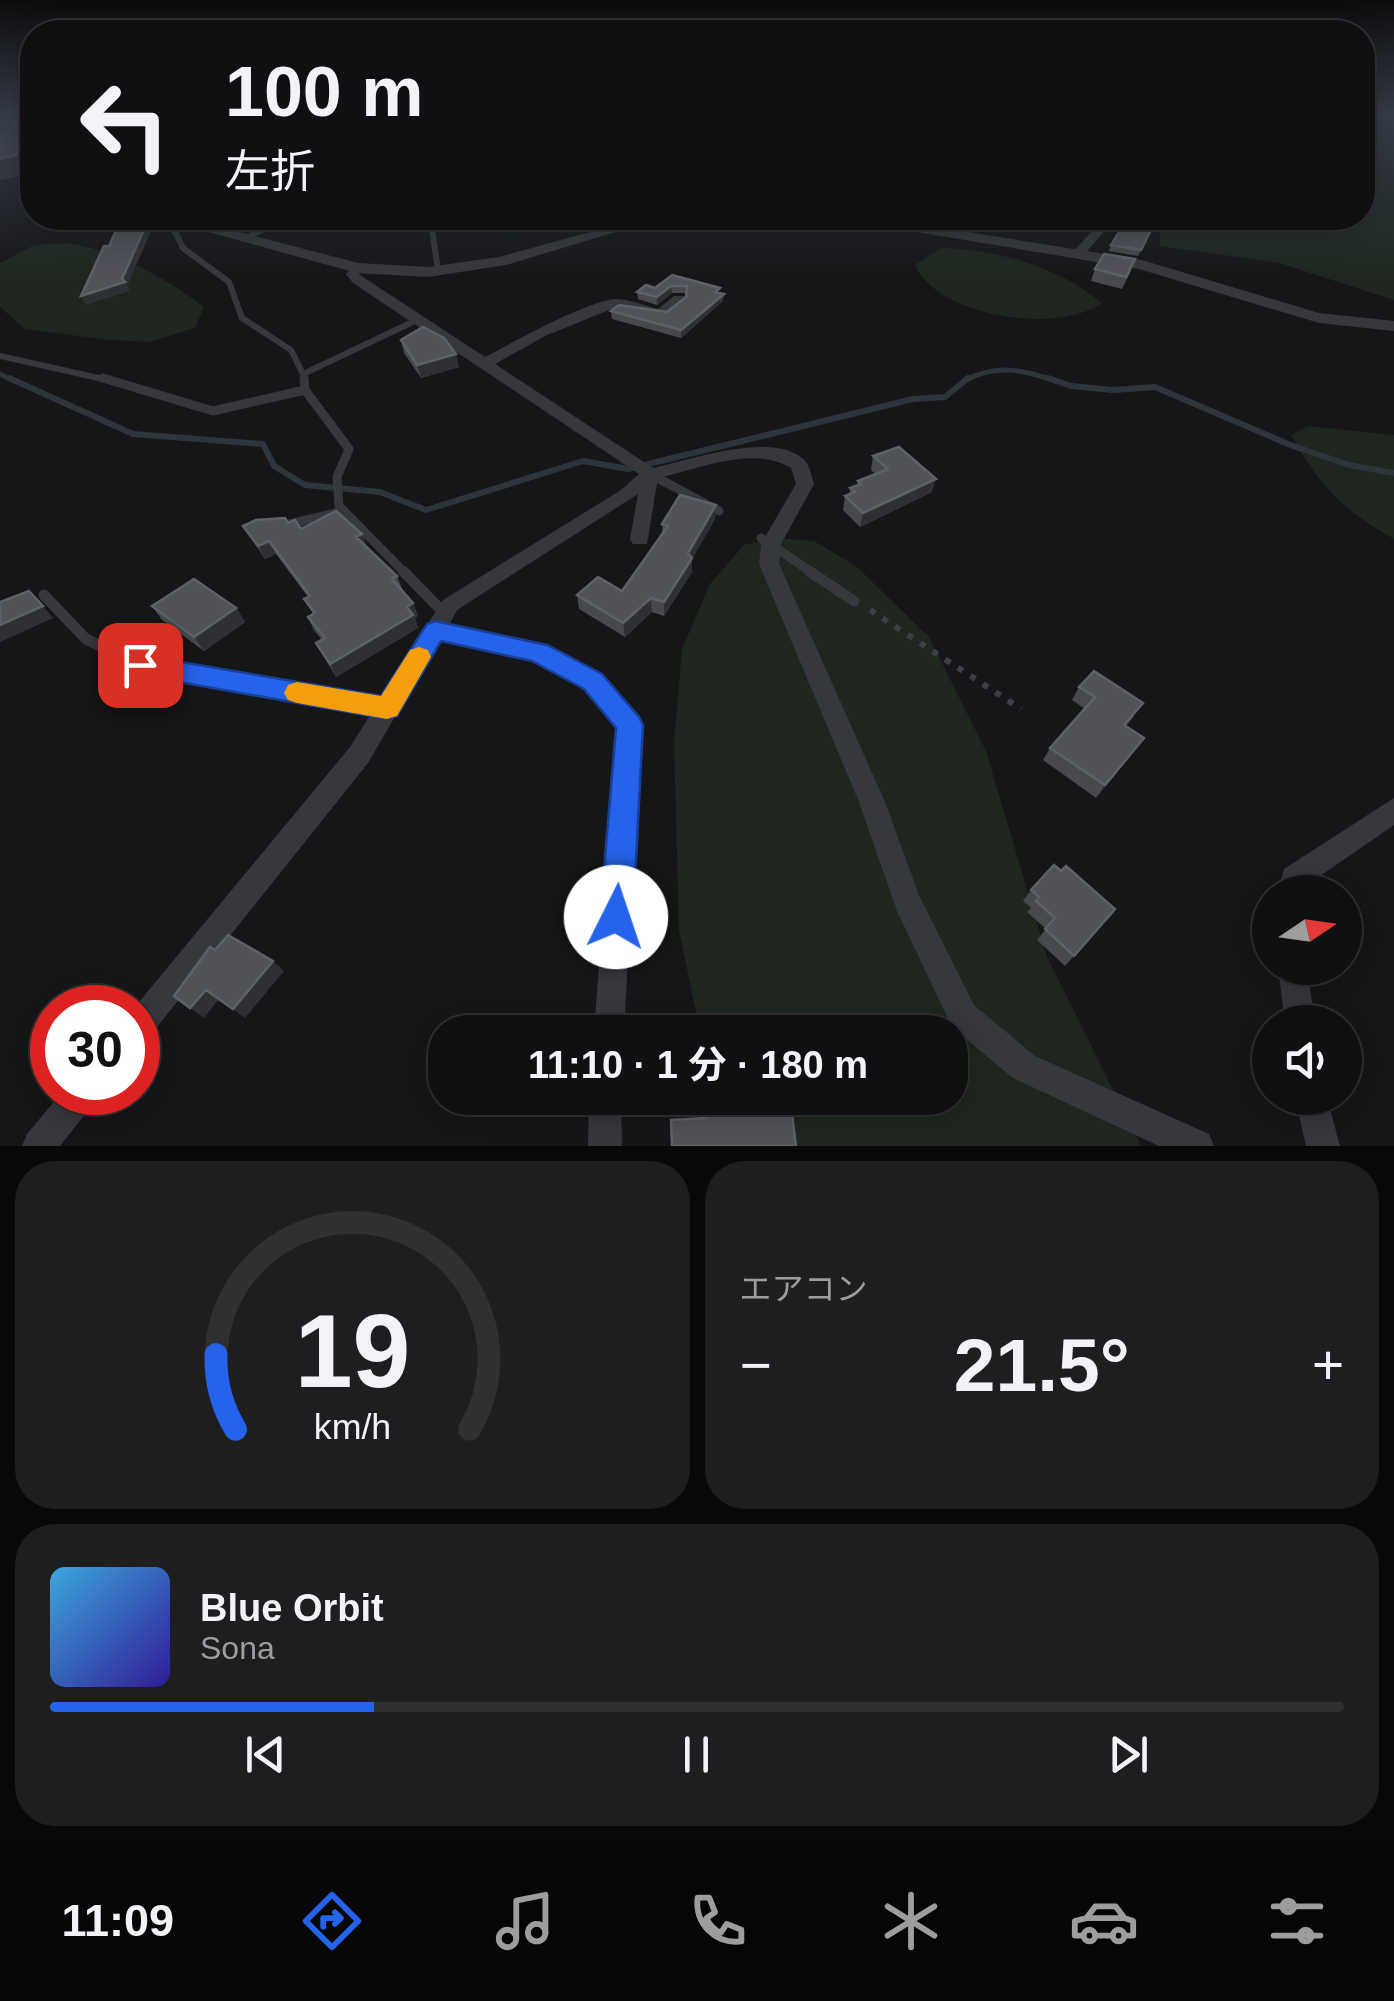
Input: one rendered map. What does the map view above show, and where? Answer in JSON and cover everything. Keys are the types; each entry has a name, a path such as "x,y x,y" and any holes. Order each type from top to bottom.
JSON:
{"street":[{"path":"213,230 357,268 438,271 500,262 613,230"},
{"path":"931,230 1181,275 1318,318 1394,326"},
{"path":"1078,254 1099,230"},
{"path":"357,268 352,274 358,280 648,472"},
{"path":"660,314 678,298"},
{"path":"484,364 540,333 611,304 684,322"},
{"path":"160,999 359,755 450,605 627,494 648,472 756,451 790,459 798,465 804,484 766,541 769,564 794,630 872,802 908,900 963,1016 1024,1067 1197,1146"},
{"path":"640,539 648,472"},
{"path":"440,622 538,652 593,681 630,725 610,1015"},
{"path":"1298,875 1394,810"},
{"path":"38,1146 63,1115"},
{"path":"605,1115 606,1146"},
{"path":"1315,1115 1323,1146"}],"lane":[{"path":"170,230 177,242 223,273 237,293 238,310 244,321 291,347 303,374 305,390 350,449 337,478 335,496 343,511 440,622"},
{"path":"245,236 255,230"},
{"path":"245,236 259,230"},
{"path":"432,230 438,271"},
{"path":"303,374 417,320"},
{"path":"0,356 80,371 213,411 305,390"},
{"path":"648,472 719,511"},
{"path":"278,526 343,511"},
{"path":"766,541 854,600"},
{"path":"44,595 74,632 104,652 140,665 387,708"}],"path":[{"path":"854,600 1022,709"}],"shaded area":[{"path":"1375,169 1394,169 1394,300 1279,263 1160,246 1159,230 1375,230"},
{"path":"67,243 121,258 189,296 204,307 195,328 149,342 25,329 0,307 0,263 34,245"},
{"path":"941,248 1026,262 1067,279 1102,303 1083,313 1058,318 1001,316 972,308 928,283 915,265"},
{"path":"1308,426 1394,435 1394,539 1346,507 1312,469 1291,435"},
{"path":"777,538 814,541 856,566 929,637 986,751 1047,957 1141,1146 722,1146 716,1115 968,1115 968,1015 696,1015 679,930 674,743 682,649 710,584 744,545"}],"building":[{"path":"116,230 144,230 122,279 125,282 81,296 104,246 109,246"},
{"path":"1120,230 1151,230 1141,250 1111,245"},
{"path":"1104,254 1135,259 1126,277 1095,269"},
{"path":"672,275 720,288 716,292 724,294 681,330 611,311 619,305 667,312 686,297 687,286 671,286 657,297 637,292 646,285 655,288"},
{"path":"423,327 444,338 456,354 417,365 401,340"},
{"path":"899,447 936,479 863,513 845,496 855,492 850,488 861,484 858,481 888,469 873,456"},
{"path":"680,495 716,505 688,553 692,558 664,602 651,598 623,623 577,595 598,577 622,591 668,526 662,524"},
{"path":"336,511 362,534 356,537 397,576 392,579 413,603 407,607 413,615 330,664 316,643 325,638 308,617 315,613 304,599 310,596 269,541 258,546 243,526 256,520 285,518 288,523 295,520 301,529"},
{"path":"194,579 236,608 194,637 152,606"},
{"path":"29,591 43,606 0,625 0,602"},
{"path":"1094,671 1143,703 1124,725 1144,738 1105,785 1050,748 1095,697 1079,687"},
{"path":"1054,865 1061,871 1066,866 1115,909 1074,956 1045,929 1055,918 1036,901 1039,897 1031,890"},
{"path":"228,935 273,961 233,1009 206,990 190,1008 174,996 210,947 215,950"},
{"path":"706,1115 792,1115 796,1146 672,1146 671,1120"}],"waterway":[{"path":"965,381 998,370 1055,381"},
{"path":"0,374 14,381"},
{"path":"9,378 133,434 263,444 274,466 305,485 380,492 426,510 583,461 628,469 913,399 945,397 968,378"},
{"path":"1048,378 1071,386 1113,390 1155,387 1293,446 1349,465 1394,473"}],"slow traffic":[{"path":"297,693 387,708 419,657"}],"route":[{"path":"140,665 387,708 435,630 538,652 593,681 630,725 616,917"}]}
